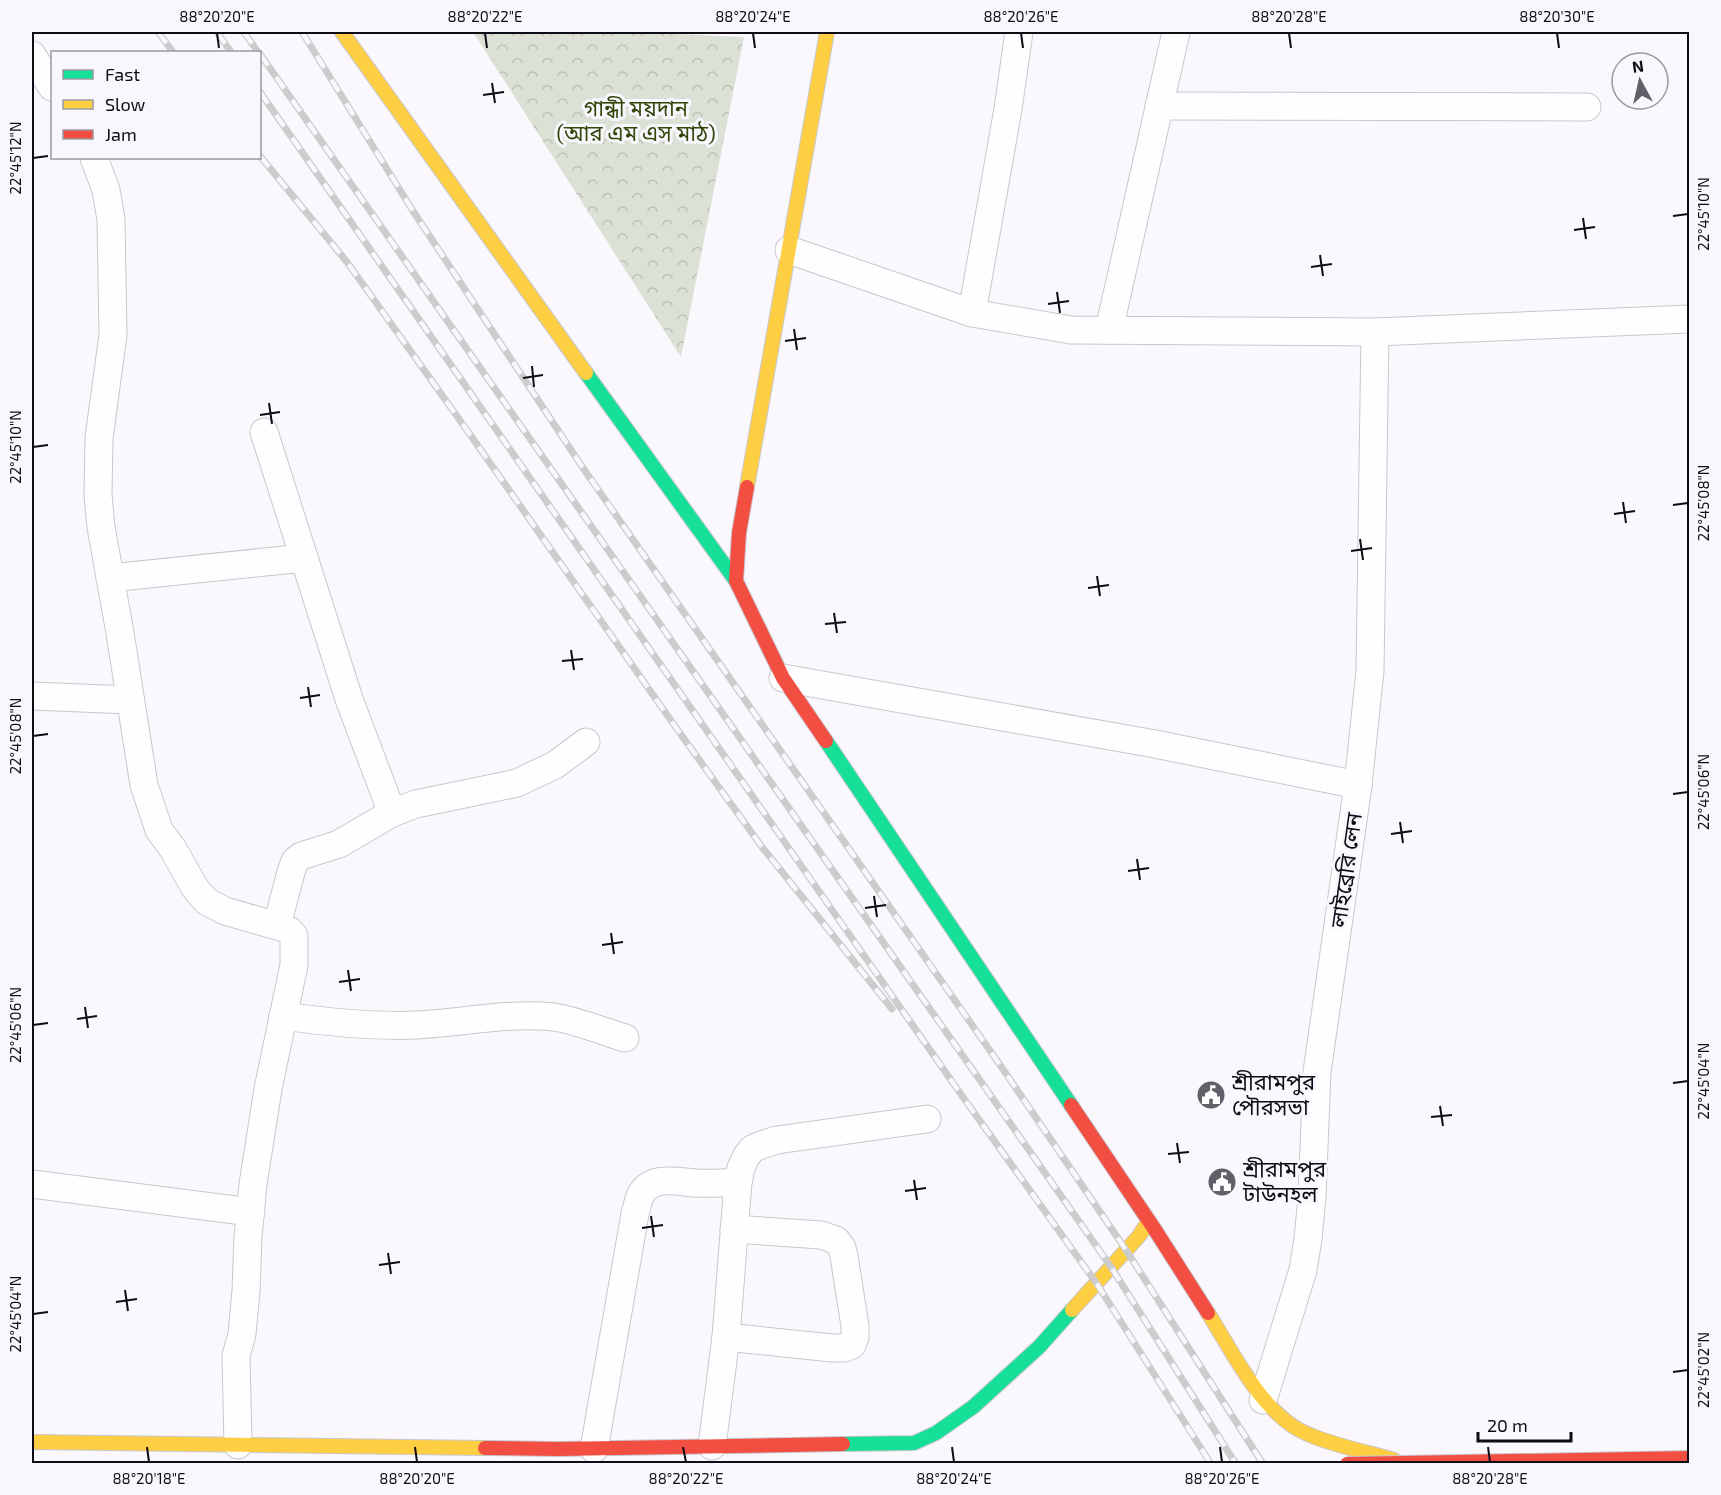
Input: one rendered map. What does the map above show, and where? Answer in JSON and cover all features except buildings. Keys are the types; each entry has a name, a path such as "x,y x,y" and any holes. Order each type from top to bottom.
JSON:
{"street":[{"path":"342,32 736,581 783,678 1149,1221 1263,1400 1290,1424 1309,1435 1406,1464"},
{"path":"736,581 739,533 826,32"},
{"path":"972,313 1008,109 1019,32"},
{"path":"1109,330 1176,32"},
{"path":"32,55 51,85"},
{"path":"1159,106 1587,107"},
{"path":"95,159 106,190 111,220 113,334 99,438 101,527 144,785 159,830 173,849 195,888 206,900 225,911 277,925 290,931 294,936 294,965 268,1089 253,1184 242,1334 236,1356 238,1445"},
{"path":"789,250 972,313 1071,330 1375,332 1689,319"},
{"name":"লাইব্রেরি লেন","path":"1263,1400 1303,1270 1308,1239 1317,1072 1358,785 1370,671 1375,332"},
{"path":"264,432 349,699 392,813"},
{"path":"110,578 304,558"},
{"path":"783,678 1155,744 1358,785"},
{"path":"32,696 130,700"},
{"path":"277,925 291,872 295,861 301,856 339,844 392,813 416,804 517,783 555,765 585,742"},
{"path":"283,1016 339,1024 414,1025 497,1016 549,1017 625,1038"},
{"path":"712,1446 726,1337 738,1182 746,1157 752,1149 777,1140 927,1119"},
{"path":"594,1449 635,1214 641,1194 655,1182 668,1180 695,1183 738,1182"},
{"path":"32,1184 251,1212"},
{"path":"32,1442 594,1449 914,1443 928,1438 973,1407 1039,1347 1149,1221"},
{"path":"726,1337 844,1348 852,1345 855,1337 844,1256 836,1240 821,1236 734,1229"},
{"path":"1347,1464 1689,1458"}],"green space":[{"name":"গান্ধী ময়দান (আর এম এস মাঠ)","path":"473,32 631,32 744,37 681,357"}],"railway":[{"path":"158,32 172,51"},
{"path":"217,32 230,51"},
{"path":"244,32 257,51"},
{"path":"302,32 413,211 583,468 1007,1075 1126,1250 1263,1464"},
{"path":"261,55 1111,1267 1236,1464"},
{"path":"261,93 965,1100 1097,1284 1211,1464"},
{"path":"261,157 347,262 762,847 892,1009"}],"traffic: fast":[{"path":"586,373 736,581"},
{"path":"826,741 1071,1105"},
{"path":"843,1444 914,1443 936,1433 973,1407 1039,1347 1072,1310"}],"traffic: slow":[{"path":"342,32 586,373"},
{"path":"747,487 827,32"},
{"path":"1072,1310 1139,1236 1149,1221"},
{"path":"1208,1313 1251,1383 1278,1414 1293,1426 1330,1442 1394,1460"},
{"path":"32,1442 485,1448"}],"traffic: jam":[{"path":"747,487 739,533 736,581 783,678 826,741"},
{"path":"1071,1105 1208,1313"},
{"path":"485,1448 558,1449 843,1444"},
{"path":"1347,1464 1690,1458"}],"place":[{"name":"শ্রীরামপুর পৌরসভা","path":"1211,1095"},
{"name":"শ্রীরামপুর টাউনহল","path":"1222,1182"}]}
